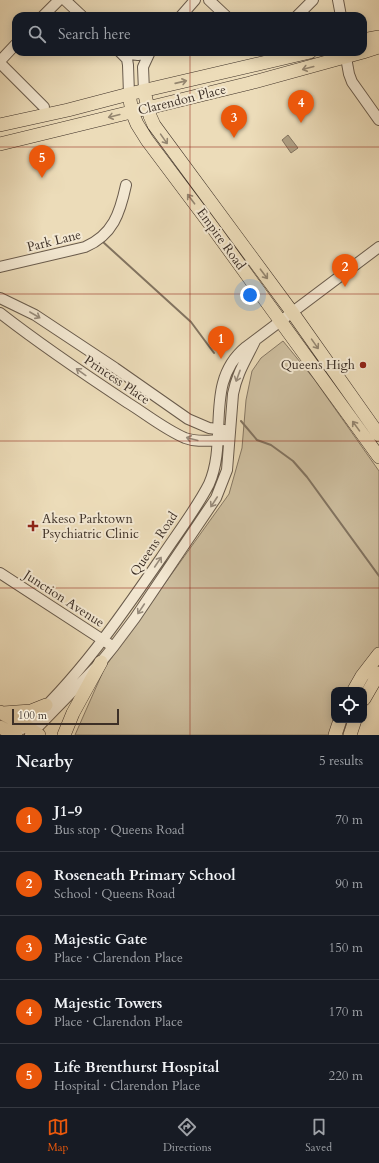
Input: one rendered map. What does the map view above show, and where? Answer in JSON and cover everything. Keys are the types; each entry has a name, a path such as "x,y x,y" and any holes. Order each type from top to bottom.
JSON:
{"main road":[{"path":"367,39 379,37"},
{"name":"Clarendon Place","path":"367,51 379,47"},
{"name":"Clarendon Place","path":"0,124 68,110 129,94 293,56"},
{"name":"Clarendon Place","path":"0,144 148,109 306,69 340,56"},
{"name":"Empire Road","path":"144,91 148,109 154,125 292,312 379,435"},
{"name":"Empire Road","path":"129,94 132,112 137,124 147,140 280,320 379,458"},
{"path":"356,687 362,676 379,654"},
{"path":"64,735 73,713 101,662"},
{"path":"367,694 379,673"},
{"path":"1,712 31,711 46,705"},
{"path":"1,712 32,732"},
{"path":"335,735 339,723"},
{"path":"350,735 354,723"},
{"path":"0,727 16,735"}],"street":[{"path":"47,12 59,0"},
{"path":"65,0 78,12"},
{"path":"184,12 195,0"},
{"path":"209,0 222,12"},
{"path":"301,12 313,0"},
{"path":"338,0 340,12"},
{"path":"12,48 0,62 44,107"},
{"path":"124,56 127,59 128,65 129,94"},
{"path":"144,91 143,67 147,56"},
{"path":"345,56 352,82 379,120"},
{"name":"Park Lane","path":"0,267 85,247 92,244 104,234 115,221 122,207 126,185"},
{"name":"Queens Road","path":"32,732 46,705 78,671 103,640 154,568 204,492 215,465 220,395 226,373 231,362 240,352 280,320 379,247"},
{"name":"Princess Place","path":"0,298 35,315 115,368 188,420 209,428 218,435"},
{"name":"Princess Place","path":"0,313 87,376 169,430 185,438 203,442 218,435 230,435"},
{"name":"Queens Road","path":"16,735 32,732 101,662 139,612 216,498 227,470 235,384 238,373 255,341"},
{"name":"Junction Avenue","path":"0,573 114,646"}],"shaded area":[{"path":"288,135 298,148 291,153 282,140"},
{"path":"283,341 314,379 379,471 379,648 353,687 331,687 331,723 333,723 330,735 75,735 105,667 229,494 242,448 246,400 252,371 261,358"}],"waterway":[{"path":"103,242 191,322 214,353"},
{"path":"241,421 257,440 271,445 293,461 307,477 379,576"}],"place":[{"name":"Majestic Towers","path":"301,123"},
{"name":"Majestic Gate","path":"234,138"},
{"name":"Life Brenthurst Hospital","path":"42,178"},
{"name":"Roseneath Primary School","path":"345,287"},
{"name":"J1-9","path":"221,359"},
{"name":"Queens High","path":"363,365"},
{"name":"Akeso Parktown Psychiatric Clinic","path":"33,526"}]}
